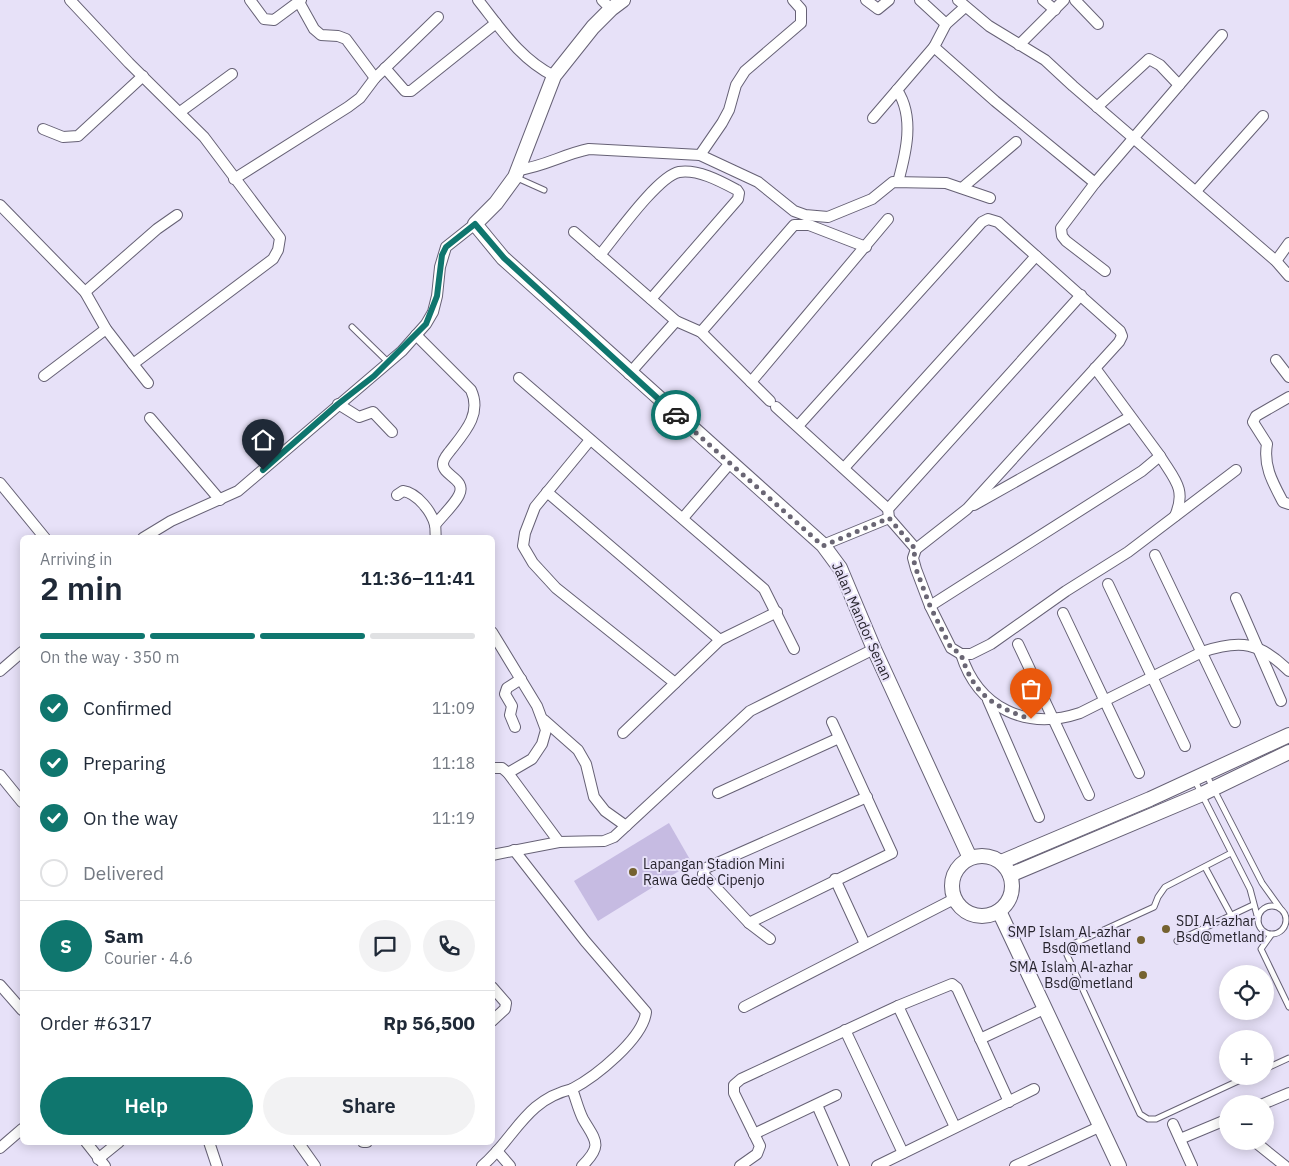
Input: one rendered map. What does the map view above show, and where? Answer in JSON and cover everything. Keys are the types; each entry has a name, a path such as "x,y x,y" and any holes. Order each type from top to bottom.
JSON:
{"street":[{"path":"70,0 204,137 234,179 276,230 280,238 278,250 273,259 133,364"},
{"path":"250,0 264,19 269,20 274,20 300,1 314,29 321,35 338,36 346,39 375,78"},
{"path":"478,0 526,58 554,76"},
{"path":"148,535 170,521 238,491 338,404 354,393 416,336 433,312 441,261 446,247 475,224 496,203 517,174 554,76 607,4 623,0"},
{"path":"700,155 729,110 736,85 745,71 800,23 801,9 793,0"},
{"path":"866,0 878,9 889,0"},
{"path":"920,0 946,24"},
{"path":"1043,0 1055,10"},
{"path":"1019,45 1064,0"},
{"path":"1075,0 1098,24"},
{"path":"873,118 934,47 946,24 961,4 1019,45 1045,60 1276,261 1289,276"},
{"path":"234,179 360,98 375,78 438,17"},
{"path":"385,68 406,91 411,92 496,22"},
{"path":"1105,271 1062,236 1061,228 1095,183 1222,35"},
{"path":"934,47 995,101 1095,183"},
{"path":"1097,106 1149,59 1160,66 1179,84"},
{"path":"180,112 232,74"},
{"path":"43,129 63,137 78,136 143,76"},
{"path":"897,90 908,115 905,155 898,182"},
{"path":"1196,191 1263,116"},
{"path":"962,188 1016,142"},
{"path":"517,174 575,152 589,149 700,155 758,182 794,211 805,215 828,217 872,199 890,183 898,182 946,183 990,198"},
{"path":"600,255 638,208 668,177 679,172 696,174 713,178 737,190 739,193 738,199 651,299"},
{"path":"0,205 85,292 106,329 148,383"},
{"path":"85,292 157,229 178,215"},
{"path":"751,382 888,219"},
{"path":"798,426 982,222 988,219 998,222 1081,295 1120,331 1122,336 967,509 916,550 913,558 916,569 930,606 951,648 961,654 971,654 991,644 1066,591 1128,552 1236,470"},
{"name":"Jalan Mandor Senan","path":"475,224 504,258 629,374 731,462 823,546 840,568 874,649 970,858"},
{"path":"701,332 794,225 808,225 866,247"},
{"path":"574,232 676,321 701,332 773,404 844,468 889,514 916,550"},
{"path":"1276,261 1289,243"},
{"path":"844,468 1036,256"},
{"path":"823,546 889,514 1081,295"},
{"path":"629,374 676,321"},
{"path":"44,376 106,329"},
{"path":"416,336 470,390 475,399 475,412 468,427 445,458 443,464 444,469 458,480 460,495 435,525"},
{"path":"1276,360 1289,377"},
{"path":"1095,368 1160,456 1179,488 1181,497 1174,517"},
{"path":"519,378 684,518 764,589 794,649"},
{"path":"1289,397 1256,416 1253,422 1268,444 1265,457 1271,479 1283,502 1289,504"},
{"path":"338,404 359,417 373,412 392,432"},
{"path":"967,509 1130,417"},
{"path":"150,418 220,500"},
{"path":"590,440 535,507 525,533 523,546 533,563 556,588 675,683"},
{"path":"930,606 1142,471 1160,456"},
{"path":"684,518 731,462"},
{"path":"0,483 43,535"},
{"path":"397,495 403,490 408,491 419,500 435,525 436,535"},
{"path":"547,492 720,640"},
{"path":"1155,555 1235,722"},
{"path":"1108,584 1185,746"},
{"path":"1236,598 1282,700"},
{"path":"624,733 720,640 777,612"},
{"path":"1063,613 1139,773"},
{"path":"495,637 543,720 546,730 542,744 532,759 508,773"},
{"path":"988,700 1009,712 1031,719 1053,718 1080,713 1202,652 1238,643 1258,647 1278,660 1289,671"},
{"path":"1018,644 1089,795"},
{"path":"495,853 559,842 614,838 750,711 874,649"},
{"path":"0,671 20,654"},
{"path":"961,654 967,672 988,700 1039,817"},
{"path":"515,728 510,715 512,706 505,694 507,688 520,679"},
{"path":"543,720 578,750 586,764 594,797 605,811 626,826"},
{"path":"749,923 835,879 892,853 832,722"},
{"path":"1001,862 1150,799 1289,735"},
{"path":"718,793 839,738"},
{"path":"1010,875 1200,794 1289,752"},
{"path":"495,768 502,768 508,773 559,842"},
{"path":"0,775 20,800"},
{"path":"770,939 749,923 707,878 704,874 706,868 867,797"},
{"path":"1150,799 1155,813"},
{"path":"482,1166 538,1103 555,1094 572,1089 602,1069 629,1042 645,1021 646,1012 584,941 514,850"},
{"path":"986,856 1001,862 1010,875 1012,888 1008,901 999,911 982,916 966,912 954,899 952,883 957,868 970,858 986,856"},
{"path":"835,879 864,944"},
{"path":"744,1006 954,899"},
{"path":"999,911 1119,1166"},
{"path":"740,1166 757,1154 760,1146 734,1093 734,1085 740,1079 898,1006 952,984 957,988 1009,1102"},
{"path":"0,985 20,1008"},
{"path":"495,990 506,1003 505,1009 495,1018"},
{"path":"898,1006 955,1127"},
{"path":"980,1039 1044,1009"},
{"path":"845,1030 904,1153"},
{"path":"572,1089 583,1119 596,1136 595,1149 582,1166"},
{"path":"877,1166 1034,1090"},
{"path":"1274,1099 1289,1093"},
{"path":"754,1134 836,1095"},
{"path":"817,1104 844,1166"},
{"path":"1180,1139 1219,1122"},
{"path":"1172,1124 1192,1166"},
{"path":"1015,1166 1100,1126"},
{"path":"0,1148 20,1131"},
{"path":"88,1145 101,1162 116,1145"},
{"path":"210,1145 217,1166"},
{"path":"300,1145 315,1166"},
{"path":"1265,1150 1285,1166"},
{"path":"497,1151 510,1166"}],"lane":[{"path":"517,174 544,190"},
{"path":"352,327 388,362"},
{"path":"1200,776 1213,788 1262,883 1285,914 1288,921 1284,929 1278,934 1271,935 1264,932 1259,926 1250,889 1200,794 1200,776"},
{"path":"1230,1085 1156,1119 1148,1119 1140,1114 1067,955 1071,945 1154,907 1165,887 1231,853"},
{"path":"1205,867 1231,915"},
{"path":"1177,942 1253,905"},
{"path":"1258,919 1260,912 1266,907 1280,908"},
{"path":"1271,935 1262,949 1289,1007"},
{"path":"1274,1065 1289,1058"}],"shaded area":[{"name":"Lapangan Stadion Mini Rawa Gede Cipenjo","path":"669,823 692,863 598,921 574,881"}],"way so far":[{"path":"676,415 731,462 823,546 889,518 916,550 913,558 930,606 951,648 961,654 967,672 977,688 988,700 1009,712 1031,719"}],"place":[{"name":"Lapangan Stadion Mini Rawa Gede Cipenjo","path":"633,872"},
{"name":"SDI Al-azhar Bsd@metland","path":"1166,929"},
{"name":"SMP Islam Al-azhar Bsd@metland","path":"1141,940"},
{"name":"SMA Islam Al-azhar Bsd@metland","path":"1143,975"}],"route":[{"path":"263,470 402,351 426,324 433,312 437,296 442,255 446,247 475,224 504,258 676,415"}]}
